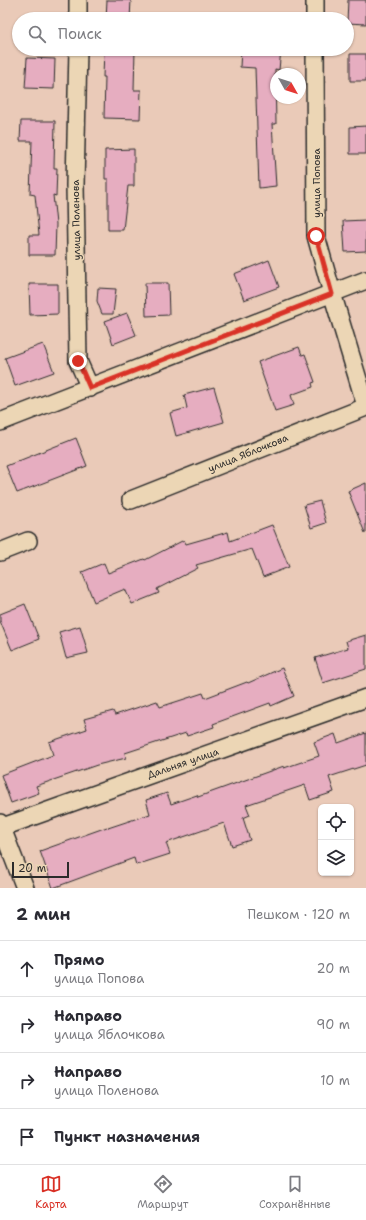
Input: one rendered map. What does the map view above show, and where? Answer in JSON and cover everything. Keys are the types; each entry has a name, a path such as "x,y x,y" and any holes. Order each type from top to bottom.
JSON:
{"street":[{"path":"78,0 78,12"},
{"path":"315,0 315,12"},
{"name":"улица Поленова","path":"78,56 75,185 78,361 90,388"},
{"name":"улица Попова","path":"315,56 316,236 366,406"},
{"path":"0,422 366,280"},
{"name":"улица Яблочкова","path":"131,500 366,406"},
{"path":"0,552 28,541"},
{"name":"Дальняя улица","path":"0,826 366,698"},
{"path":"0,826 25,888"}],"building":[{"path":"107,0 131,0 130,12 106,12"},
{"path":"348,0 366,0 366,24 354,23 354,12 347,12"},
{"path":"354,54 366,54 366,81 350,81 350,56 354,56"},
{"path":"104,56 135,56 134,90 141,90 140,119 104,118 105,77 103,77"},
{"path":"241,56 280,56 279,68 270,68 270,104 276,104 276,124 272,124 276,186 259,188 255,68 240,67"},
{"path":"27,58 55,59 54,89 25,88"},
{"path":"21,121 55,121 54,168 57,168 56,196 53,195 56,224 55,255 29,255 29,235 39,235 35,195 30,194 32,141 20,141"},
{"path":"366,126 366,154 350,154 350,127"},
{"path":"134,149 134,186 128,186 123,230 108,230 108,179 105,179 105,150"},
{"path":"366,220 366,251 345,252 343,221"},
{"path":"269,260 279,287 244,300 234,274"},
{"path":"145,283 168,283 169,315 146,316"},
{"path":"29,284 58,284 58,314 30,315"},
{"path":"98,288 116,289 113,314 102,314 97,301"},
{"path":"127,313 136,335 113,344 105,321"},
{"path":"43,344 54,372 15,386 5,358"},
{"path":"299,347 302,355 305,354 315,382 312,383 313,387 291,395 294,405 275,411 258,362"},
{"path":"214,387 224,422 176,436 170,413 187,408 184,395"},
{"path":"76,438 87,466 17,493 6,466"},
{"path":"366,483 366,533 365,533 348,491"},
{"path":"320,501 326,523 311,528 304,505"},
{"path":"272,525 289,567 263,577 252,549 196,565 198,568 157,589 159,593 132,604 125,589 94,602 82,572 104,563 108,573 144,559 145,560 184,540 186,544 228,532 230,541"},
{"path":"25,604 39,639 12,650 0,621 0,614"},
{"path":"80,626 88,653 66,658 59,632"},
{"path":"366,635 366,669 323,683 315,658 348,648 346,641"},
{"path":"282,668 294,696 271,706 270,703 213,724 214,727 187,736 186,733 125,753 126,758 97,765 36,786 39,793 11,803 1,775 53,755 49,742 87,729 84,719 113,711 115,715 157,701 160,707 203,693 205,698 247,682 248,683"},
{"path":"366,733 366,765 329,777 334,792 310,800 305,785 246,805 250,815 243,818 250,840 232,846 224,823 166,843 170,854 136,865 134,858 53,888 40,851 107,827 108,828 150,814 146,800 167,793 171,804 197,795 198,797 284,766 284,768 319,756 314,742 335,734 338,743"}],"route":[{"path":"78,361 90,388 332,294 316,236"}]}
